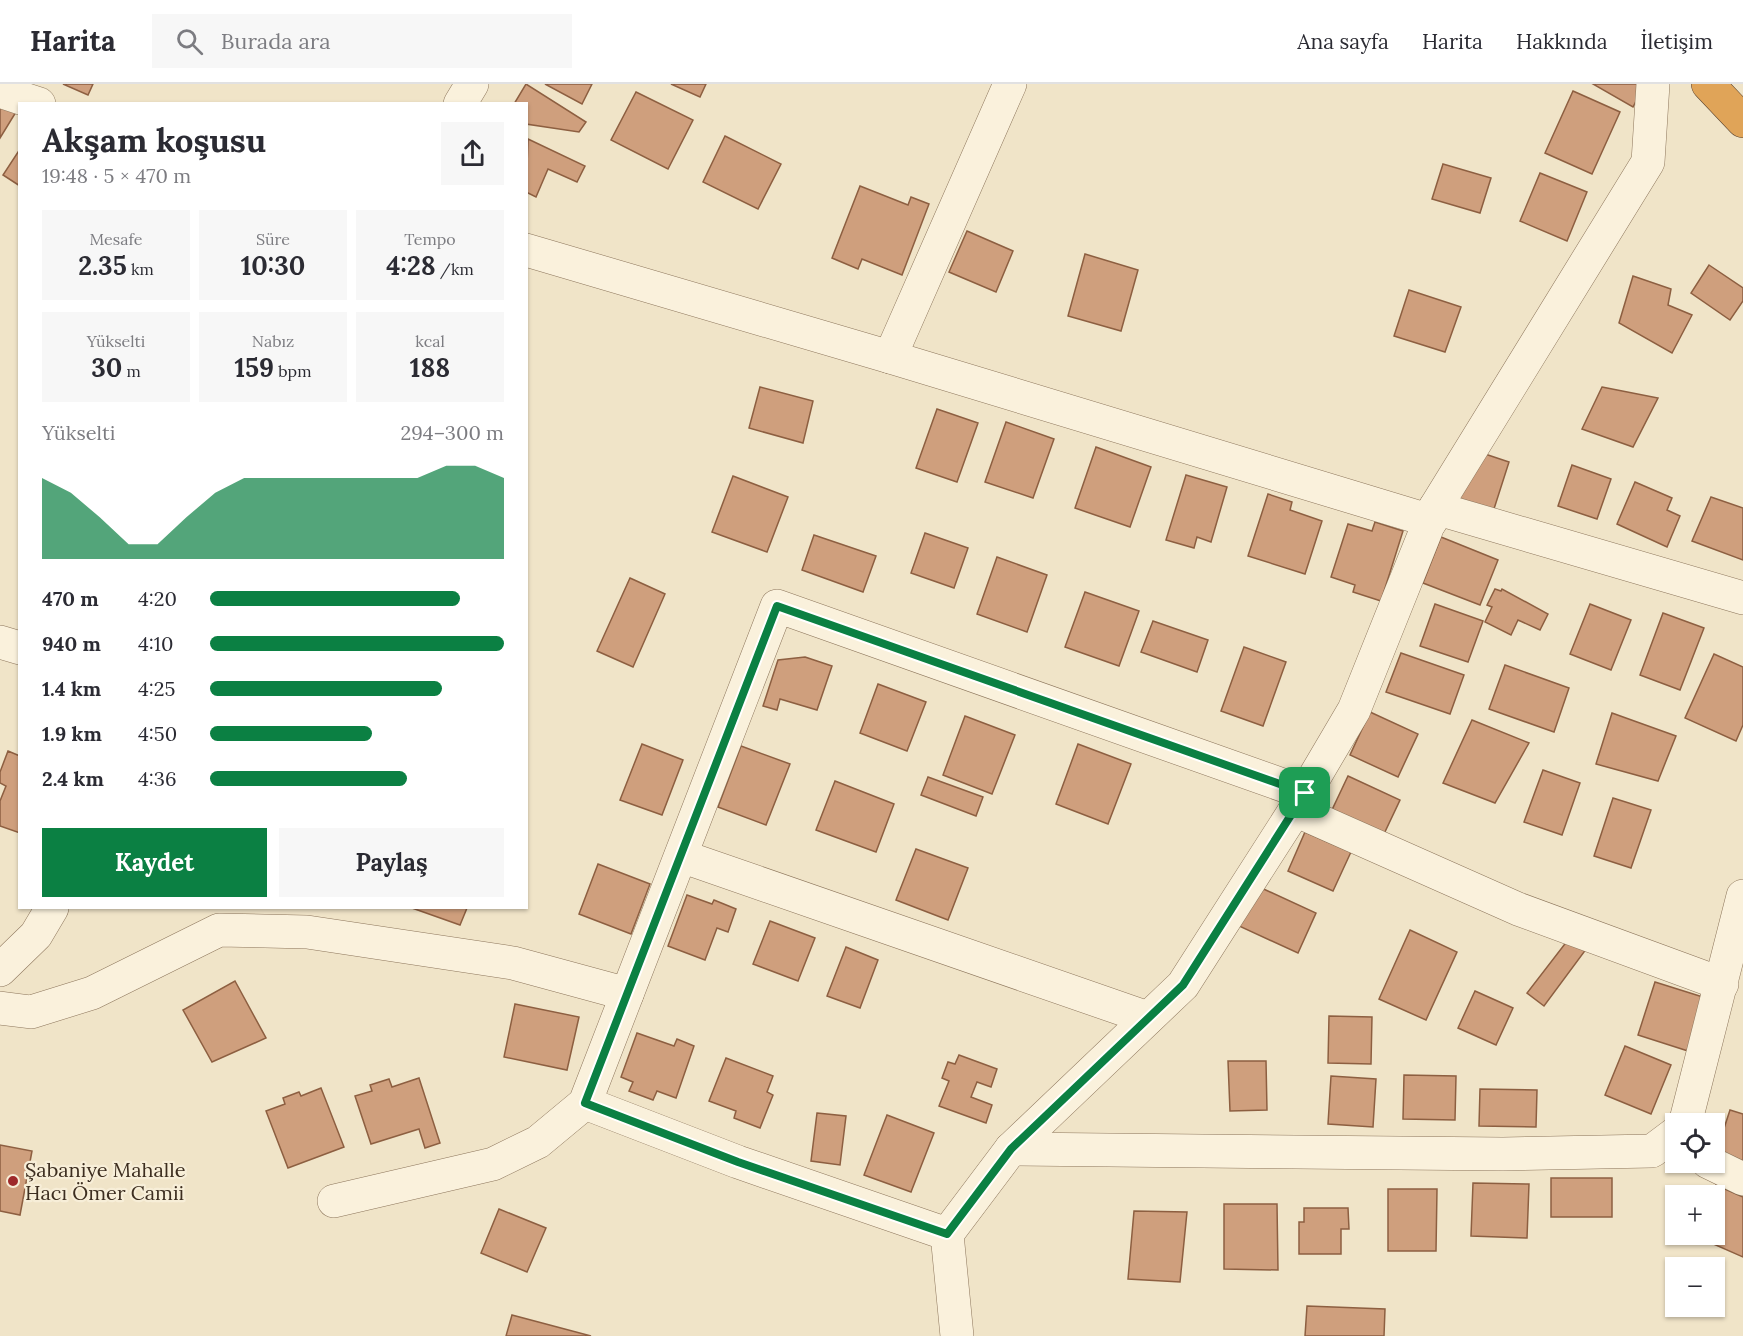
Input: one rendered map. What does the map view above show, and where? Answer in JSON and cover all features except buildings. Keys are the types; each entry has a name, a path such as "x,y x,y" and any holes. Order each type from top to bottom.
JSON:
{"highway":[{"path":"1708,84 1743,121"}],"street":[{"path":"461,102 472,84"},
{"path":"890,357 1010,84"},
{"path":"957,1336 947,1234 1011,1149 1183,985 1300,801 1354,710 1433,515 1648,162 1653,84"},
{"path":"0,91 33,102"},
{"path":"528,251 1433,515 1743,598"},
{"path":"334,1202 493,1164 538,1142 585,1103 777,606 1300,801 1518,909 1722,984"},
{"path":"0,642 18,647"},
{"path":"681,856 1148,1018"},
{"path":"1683,1113 1722,984 1737,950 1743,896"},
{"path":"0,970 36,935 51,909"},
{"path":"0,1008 31,1012 93,993 219,930 307,932 501,961 627,994"},
{"path":"585,1103 738,1162 947,1234"},
{"path":"1011,1149 1503,1154 1641,1152 1652,1151 1665,1141"},
{"path":"1725,1170 1743,1179"}],"place":[{"name":"Şabaniye Mahalle Hacı Ömer Camii","path":"13,1181"}],"route":[{"path":"777,606 1305,793 1183,985 1011,1149 947,1234 738,1162 585,1103 777,606"}]}
